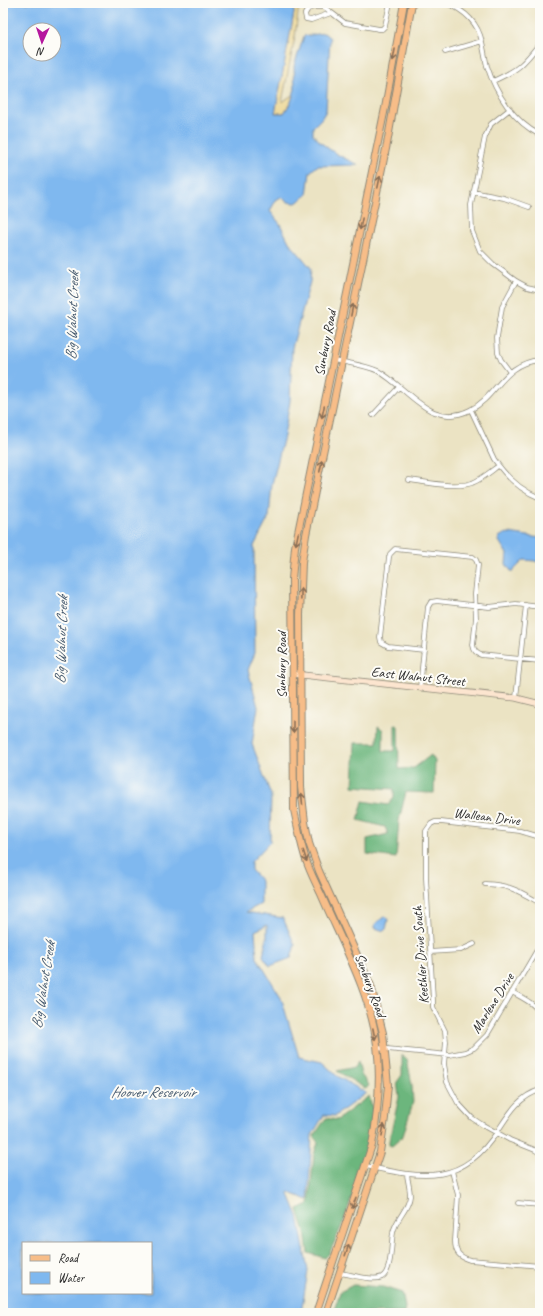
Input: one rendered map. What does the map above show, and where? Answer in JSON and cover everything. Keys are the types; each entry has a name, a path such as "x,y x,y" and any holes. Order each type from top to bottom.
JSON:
{"main road":[{"name":"Sunbury Road","path":"316,1313 372,1145 376,1124 378,1090 377,1048 368,1008 360,984 308,865 299,836 294,810 292,595 295,548 385,108 404,3"},
{"path":"404,43 403,28 407,3"},
{"name":"Sunbury Road","path":"326,1313 380,1152 388,1085 383,1032 371,986 320,871 305,822 302,794 300,675 302,563 341,362 387,143 412,3"},
{"path":"341,362 340,355 344,337 343,314"},
{"path":"332,412 331,389 335,366 334,360"},
{"path":"292,595 298,615 298,670 300,675"},
{"path":"293,674 297,680 297,714 301,727"},
{"name":"East Walnut Street","path":"293,674 516,698 540,704"}],"street":[{"path":"331,13 311,20 305,16 308,9 314,7 324,7 345,23 379,30 384,26 390,3"},
{"path":"446,3 462,11 477,27 487,64 499,94 510,109 530,130 540,135"},
{"path":"445,52 482,42"},
{"path":"493,81 524,64 540,43"},
{"path":"510,109 487,130 470,205 470,219 476,242 486,258 516,281 527,287 540,290"},
{"path":"473,192 504,198 529,206"},
{"path":"510,372 501,360 498,353 497,338 502,307 516,281"},
{"path":"334,360 376,370 388,377 419,404 433,412 451,415 464,413 471,410 482,402 510,372 530,362 540,360"},
{"path":"373,415 399,386"},
{"path":"471,410 498,466 517,485 540,498"},
{"path":"409,480 462,485 479,479 498,466"},
{"path":"424,650 388,646 381,642 380,637 389,557 392,551 398,549 473,557 478,565 475,594 476,618 474,650 481,655 540,661"},
{"path":"420,688 428,607 431,602 437,601 489,607 516,604 540,607"},
{"path":"516,698 526,605"},
{"name":"Wallean Drive","path":"431,824 441,822 499,828 520,831 540,837"},
{"name":"Keethler Drive South","path":"431,824 426,831 433,1007 444,1031 446,1042 444,1064 447,1082 458,1103 472,1118 510,1140 540,1153"},
{"path":"486,884 501,884 512,887 540,903"},
{"path":"430,952 462,950 474,944"},
{"name":"Marlene Drive","path":"377,1048 453,1055 474,1048 487,1035 540,945"},
{"path":"512,992 528,1002 538,1010 540,1014"},
{"path":"540,1058 538,1067 540,1081"},
{"path":"366,1166 407,1175 432,1176 452,1171 470,1162 486,1147 516,1105 523,1098 540,1090"},
{"path":"452,1171 458,1195 455,1241 455,1248 458,1255 470,1260 540,1266"},
{"path":"340,1273 376,1278 382,1277 386,1273 389,1267 393,1231 410,1196 407,1175"},
{"path":"518,1203 540,1205"}],"green space":[{"path":"395,724 398,726 399,769 414,768 431,755 435,761 434,793 406,792 399,820 396,858 367,854 367,839 388,834 385,827 358,820 363,801 388,805 394,798 394,789 353,786 355,743 377,743 378,726 383,730 383,751 395,751"},
{"path":"402,1055 407,1059 412,1085 413,1102 403,1136 392,1146 389,1145 389,1141 399,1097 397,1082 402,1075"},
{"path":"358,1061 361,1075 369,1085 366,1089 337,1071 355,1067"},
{"path":"369,1096 374,1115 365,1157 344,1221 329,1254 325,1258 308,1253 305,1232 298,1209 309,1204 314,1154 318,1143 314,1136 326,1118 337,1120"},
{"path":"353,1285 383,1287 402,1293 405,1307 404,1313 333,1313 340,1292"}],"sand":[{"path":"295,3 299,3 295,37 282,102 294,94 284,113 275,113 294,13"}],"water":[{"name":"Hoover Reservoir","path":"3,3 295,3 275,113 284,113 291,102 295,89 294,66 304,36 324,33 330,38 326,111 313,127 313,134 334,152 359,165 317,166 310,172 307,195 296,203 288,202 281,197 276,200 270,211 280,224 289,242 311,268 310,282 292,348 290,401 284,436 272,484 269,517 254,546 255,653 248,670 258,707 252,744 271,795 270,842 251,862 251,870 261,881 261,904 246,912 283,918 295,945 291,958 270,966 263,956 267,937 267,925 255,931 257,958 281,997 299,1057 322,1062 337,1076 366,1093 335,1116 324,1115 312,1135 308,1200 288,1192 298,1216 308,1271 301,1313 3,1313"},
{"path":"509,533 540,538 540,563 524,560 513,571 511,571 506,564 507,554 499,541 499,537"},
{"path":"385,916 388,920 386,929 384,931 375,928 375,924"}],"water label":[{"name":"Big Walnut Creek","path":"72,316"},
{"name":"Big Walnut Creek","path":"61,640"},
{"name":"Big Walnut Creek","path":"43,985"}]}
